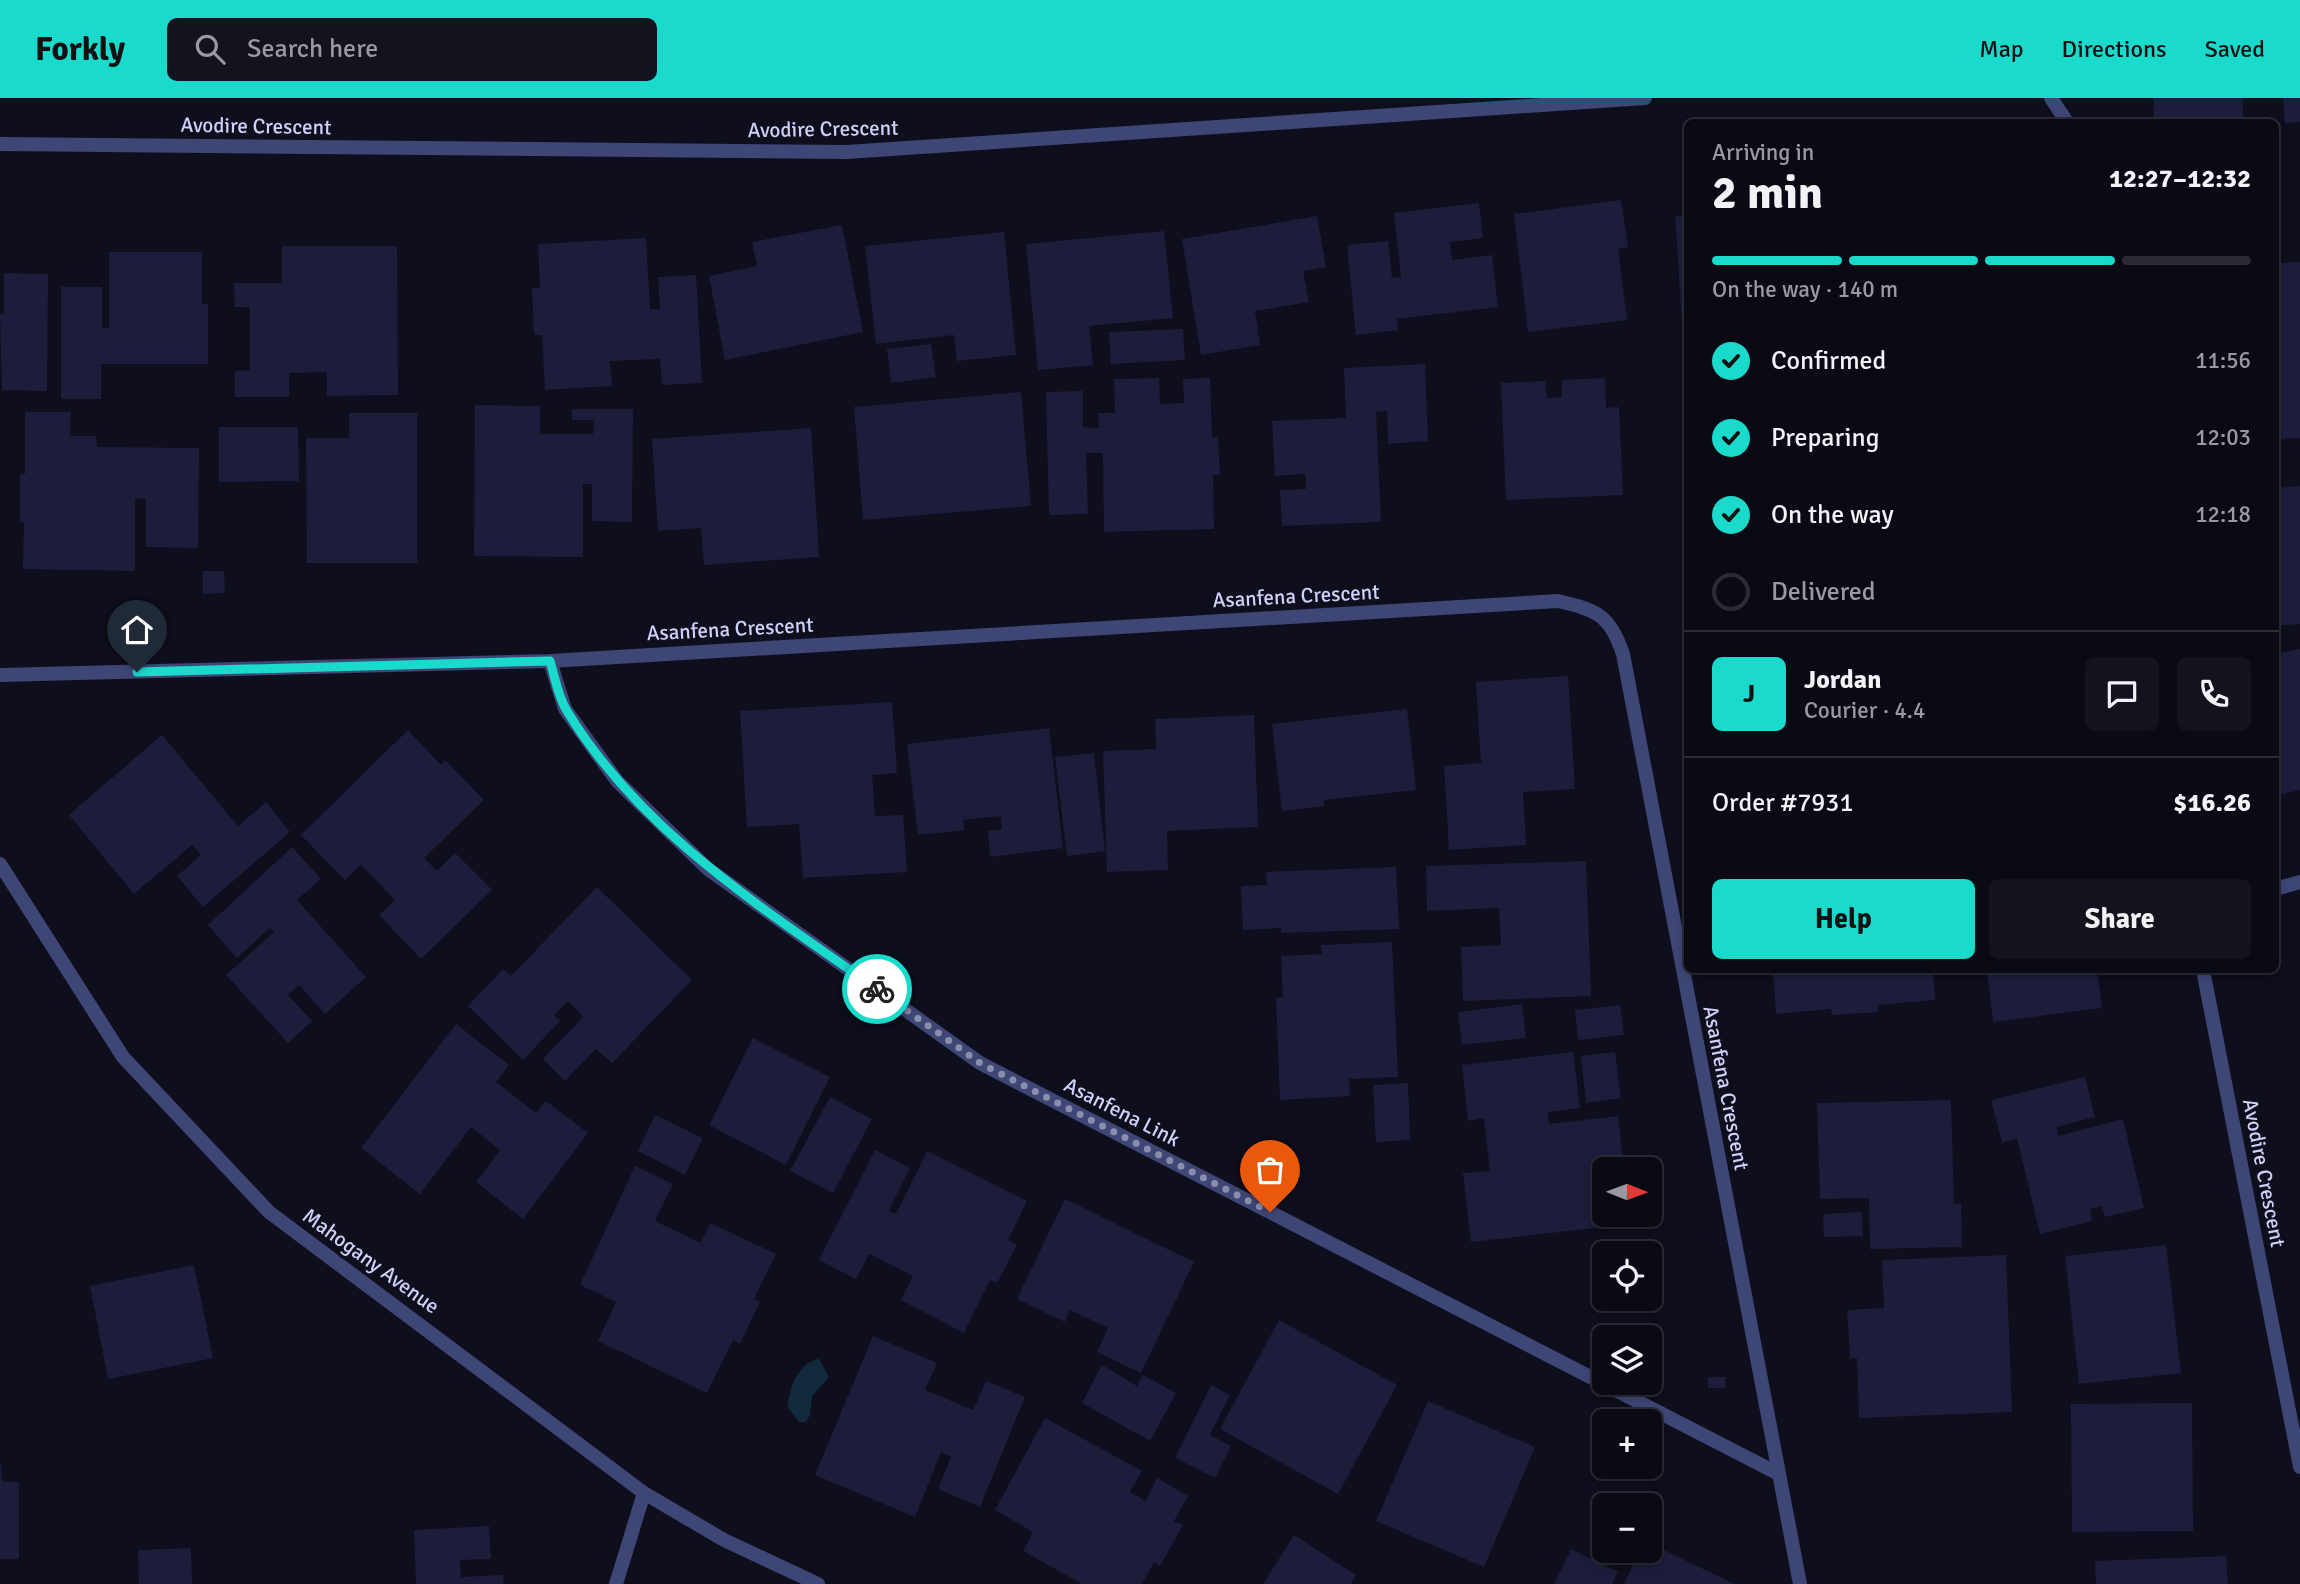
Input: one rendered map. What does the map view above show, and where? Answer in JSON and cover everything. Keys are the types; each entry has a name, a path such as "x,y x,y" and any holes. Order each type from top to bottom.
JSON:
{"street":[{"name":"Avodire Crescent","path":"0,144 847,152 1645,98"},
{"path":"2051,98 2065,119"},
{"name":"Asanfena Crescent","path":"0,675 550,661 1558,601 1592,609 1615,629 1623,654 1800,1584"},
{"name":"Asanfena Link","path":"550,661 565,709 617,782 708,869 980,1063 1777,1473"},
{"name":"Mahogany Avenue","path":"0,864 123,1057 269,1212 644,1493 724,1540 817,1584"},
{"path":"2279,888 2300,882"},
{"name":"Avodire Crescent","path":"2204,973 2300,1467"},
{"path":"616,1584 644,1493"}],"water":[{"path":"819,1359 829,1377 812,1396 810,1415 806,1422 799,1422 788,1408 790,1393 800,1371"}],"building":[{"path":"2153,98 2243,98 2243,119 2154,119"},
{"path":"2283,98 2300,98 2300,122 2285,123"},
{"path":"1621,200 1628,247 1618,249 1627,320 1528,332 1514,214"},
{"path":"1479,203 1483,238 1450,242 1452,260 1492,255 1498,307 1397,319 1398,330 1356,335 1347,245 1388,241 1392,278 1401,277 1394,213"},
{"path":"1684,215 1684,322 1682,322 1675,216"},
{"path":"1317,216 1326,267 1303,271 1309,302 1255,311 1260,345 1201,355 1182,239"},
{"path":"842,225 863,332 725,360 709,276 757,266 752,242"},
{"path":"1164,231 1173,318 1089,326 1093,365 1038,370 1026,244"},
{"path":"1004,232 1016,355 957,361 954,335 876,344 865,246"},
{"path":"646,238 650,309 660,309 658,277 696,275 702,383 662,385 660,359 610,361 612,386 545,390 542,335 534,335 532,288 540,288 538,244"},
{"path":"282,246 397,246 398,395 327,396 327,372 289,373 289,397 235,397 235,371 250,370 250,307 235,307 234,283 282,283"},
{"path":"109,252 202,252 202,304 208,304 208,364 101,364 101,399 61,399 61,287 102,287 102,328 109,328"},
{"path":"2300,262 2300,438 2279,439 2279,263"},
{"path":"4,273 48,274 47,391 2,390 0,314 4,314"},
{"path":"1183,329 1185,360 1111,364 1109,332"},
{"path":"931,344 936,377 891,383 887,349"},
{"path":"1425,364 1428,441 1388,444 1387,411 1376,412 1381,522 1282,526 1280,490 1306,489 1305,474 1275,476 1272,421 1346,418 1344,368"},
{"path":"1159,378 1160,404 1184,403 1183,379 1210,378 1212,437 1218,437 1220,475 1213,475 1214,529 1104,532 1103,453 1086,453 1088,514 1049,515 1046,392 1083,391 1083,427 1099,428 1098,413 1115,413 1114,379"},
{"path":"1605,378 1606,408 1619,407 1623,495 1506,500 1501,383 1545,381 1547,398 1562,397 1562,380"},
{"path":"1021,392 1031,506 863,520 854,407"},
{"path":"475,405 540,406 540,434 593,434 594,420 572,420 572,409 633,409 632,522 592,521 592,484 583,484 583,557 474,556"},
{"path":"25,412 71,412 70,436 96,436 97,447 199,448 198,548 146,547 146,499 135,498 135,571 23,569 24,522 20,522 20,474 25,474"},
{"path":"349,413 417,413 417,563 307,563 306,438 349,438"},
{"path":"219,427 298,427 299,481 219,482"},
{"path":"811,428 819,557 704,565 701,528 658,531 652,439"},
{"path":"2300,486 2300,624 2279,626 2279,488"},
{"path":"203,571 224,571 225,593 203,594"},
{"path":"2300,649 2300,790 2279,795 2279,653"},
{"path":"1568,676 1575,789 1523,792 1526,845 1449,850 1444,766 1481,763 1476,682"},
{"path":"892,702 897,773 872,775 875,816 903,815 907,872 803,878 799,824 747,827 740,711"},
{"path":"1407,709 1416,790 1324,800 1324,806 1282,811 1272,724"},
{"path":"1254,715 1258,827 1167,831 1168,870 1107,872 1103,751 1156,749 1155,719"},
{"path":"1049,728 1063,848 990,857 988,831 1002,829 1001,816 963,820 965,830 918,835 907,744"},
{"path":"408,730 441,765 445,760 484,800 424,858 437,871 455,853 492,890 421,959 379,915 395,900 361,865 345,880 301,835"},
{"path":"162,735 238,826 266,802 290,832 203,907 177,876 201,855 192,845 134,894 69,815"},
{"path":"1094,753 1105,851 1067,856 1055,757"},
{"path":"292,847 321,879 297,900 366,977 325,1014 299,985 288,995 312,1021 288,1043 226,975 274,932 270,928 237,958 208,925"},
{"path":"1586,861 1591,996 1463,1001 1461,947 1501,945 1499,908 1427,911 1426,866"},
{"path":"1396,867 1399,929 1281,933 1281,928 1243,930 1241,886 1267,885 1266,872"},
{"path":"597,887 692,980 612,1063 596,1049 565,1081 543,1059 583,1017 568,1001 554,1015 560,1021 523,1060 468,1006 503,969 511,976"},
{"path":"1392,942 1398,1077 1349,1079 1350,1096 1280,1100 1276,998 1283,997 1281,956 1322,954 1321,945"},
{"path":"1773,973 1933,973 1935,1000 1878,1005 1878,1012 1832,1015 1831,1009 1776,1014"},
{"path":"1987,973 2097,973 2102,1008 1993,1022"},
{"path":"1522,1004 1526,1038 1462,1045 1458,1012"},
{"path":"1620,1005 1624,1035 1578,1040 1575,1010"},
{"path":"456,1024 509,1065 496,1082 536,1113 546,1101 588,1133 523,1219 476,1182 500,1150 471,1127 420,1194 361,1148"},
{"path":"753,1038 830,1077 786,1165 709,1125"},
{"path":"1573,1052 1580,1108 1548,1112 1549,1124 1618,1116 1623,1157 1592,1157 1592,1227 1604,1227 1471,1242 1463,1173 1490,1171 1484,1118 1468,1121 1462,1065"},
{"path":"1615,1052 1621,1098 1586,1103 1581,1056"},
{"path":"2085,1077 2095,1117 2057,1127 2058,1136 2123,1119 2144,1208 2105,1217 2102,1206 2090,1209 2092,1221 2040,1234 2017,1138 2002,1143 1991,1100"},
{"path":"1408,1083 1410,1140 1376,1142 1373,1085"},
{"path":"830,1097 872,1119 833,1193 790,1171"},
{"path":"1951,1100 1954,1204 1961,1203 1962,1247 1870,1249 1869,1198 1820,1199 1817,1103"},
{"path":"655,1115 703,1138 685,1175 638,1151"},
{"path":"875,1150 910,1168 889,1211 896,1214 927,1151 1027,1201 1008,1240 1017,1245 997,1283 990,1280 964,1333 901,1300 913,1276 869,1254 856,1279 819,1260"},
{"path":"635,1166 673,1184 655,1221 701,1243 710,1223 776,1254 754,1299 760,1302 740,1344 733,1340 707,1393 598,1341 616,1302 580,1285"},
{"path":"1065,1199 1194,1262 1141,1373 1097,1352 1108,1328 1070,1310 1065,1322 1017,1299"},
{"path":"1862,1212 1863,1236 1824,1237 1823,1214"},
{"path":"2166,1245 2181,1373 2079,1384 2065,1256"},
{"path":"2006,1255 2012,1412 1859,1418 1857,1358 1850,1358 1847,1310 1884,1308 1882,1260"},
{"path":"194,1265 213,1358 108,1379 90,1286"},
{"path":"1279,1320 1397,1385 1338,1494 1220,1429"},
{"path":"873,1336 937,1363 925,1390 973,1410 986,1381 1025,1397 980,1507 938,1489 951,1457 941,1452 915,1517 815,1475"},
{"path":"1102,1365 1137,1386 1143,1375 1176,1393 1150,1441 1082,1403"},
{"path":"1708,1377 1725,1377 1726,1388 1708,1388"},
{"path":"1211,1385 1230,1395 1210,1435 1231,1446 1215,1478 1175,1458"},
{"path":"1428,1401 1535,1447 1484,1567 1376,1521"},
{"path":"2192,1403 2193,1531 2072,1532 2071,1404"},
{"path":"1045,1418 1142,1471 1130,1492 1146,1501 1157,1478 1188,1496 1174,1521 1183,1525 1160,1566 1154,1562 1142,1584 1082,1584 1023,1551 1033,1532 995,1510"},
{"path":"0,1460 3,1482 19,1482 19,1559 0,1559"},
{"path":"489,1526 491,1559 460,1560 461,1577 503,1575 504,1584 416,1584 414,1530"},
{"path":"1294,1535 1356,1575 1351,1584 1263,1584"},
{"path":"191,1548 192,1584 139,1584 138,1550"},
{"path":"1571,1549 1592,1559 1592,1563 1600,1563 1618,1572 1612,1584 1554,1584"},
{"path":"1662,1549 1734,1584 1624,1584 1634,1563 1662,1563"},
{"path":"2226,1556 2228,1584 2096,1584 2095,1561"}],"way so far":[{"path":"877,989 980,1063 1270,1212"}],"route":[{"path":"137,672 550,661 565,709 617,782 708,869 877,989"}]}
